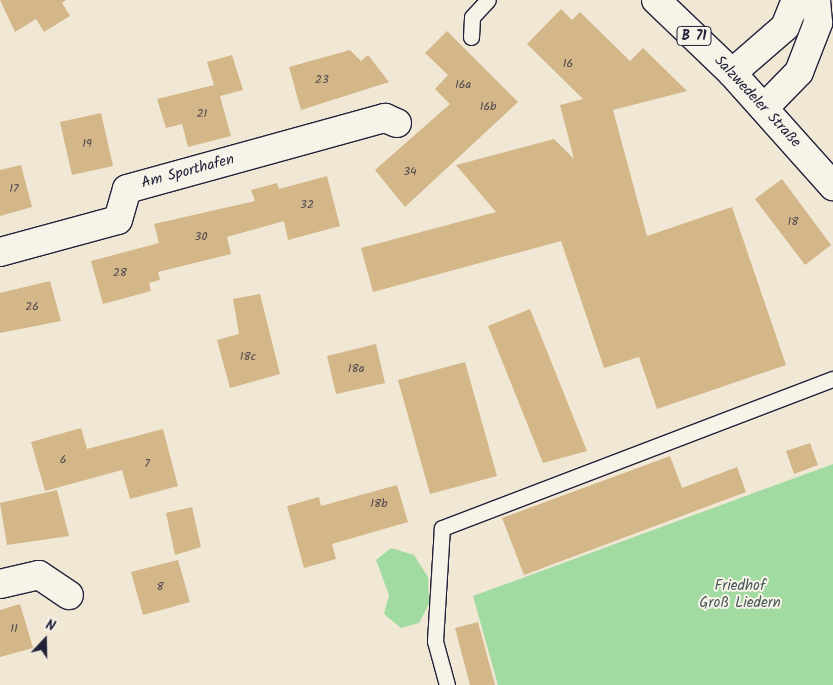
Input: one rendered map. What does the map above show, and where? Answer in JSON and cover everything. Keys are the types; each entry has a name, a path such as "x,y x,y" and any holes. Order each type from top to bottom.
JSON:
{"street":[{"name":"Salzwedeler Straße","path":"656,0 732,73 833,186"},
{"path":"732,73 785,28 796,0"},
{"path":"764,108 799,72 818,23 816,0"},
{"name":"Am Sporthafen","path":"0,252 118,220 127,189 385,118 397,123"},
{"path":"0,584 39,576 69,595"}],"lane":[{"path":"471,37 472,17 488,0"},
{"path":"447,685 435,642 442,528 833,379"}],"green space":[{"name":"Friedhof Groß Liedern","path":"833,464 833,685 498,685 473,596"},
{"path":"391,548 414,555 428,577 429,604 419,623 401,628 384,614 389,595 376,560"}],"building":[{"path":"0,0 66,0 62,3 70,16 44,32 36,19 15,32"},
{"path":"561,9 572,20 580,12 630,61 643,48 687,91 613,110 647,236 732,207 786,365 657,409 639,357 604,368 561,241 373,292 361,248 496,212 456,165 554,139 574,159 560,105 583,99 527,44"},
{"path":"447,31 518,102 405,207 375,170 450,104 435,89 448,75 425,53"},
{"path":"350,50 361,61 368,55 389,82 301,110 289,67"},
{"path":"232,55 243,90 220,96 231,136 188,147 182,124 166,128 157,99 214,85 207,62"},
{"path":"101,113 113,166 72,175 60,122"},
{"path":"21,165 32,207 0,216 0,170"},
{"path":"327,176 340,226 288,240 284,221 227,237 231,254 158,272 160,280 149,283 151,291 103,304 91,261 159,243 154,224 255,201 251,190 277,183 279,189"},
{"path":"782,179 831,245 805,265 755,199"},
{"path":"50,281 61,321 0,333 0,293"},
{"path":"260,294 280,374 230,388 217,340 239,334 233,299"},
{"path":"530,309 587,451 543,463 488,326"},
{"path":"376,344 385,383 336,394 327,356"},
{"path":"465,362 497,476 430,494 398,380"},
{"path":"81,428 87,449 163,429 178,486 130,499 122,470 45,491 31,442"},
{"path":"810,443 818,465 794,474 786,451"},
{"path":"670,456 682,488 737,467 746,492 524,575 502,518"},
{"path":"397,485 408,522 332,544 336,559 304,568 287,506 319,497 321,506"},
{"path":"57,490 69,536 7,545 0,503"},
{"path":"192,507 201,547 175,555 166,513"},
{"path":"178,560 190,602 143,615 131,572"},
{"path":"20,604 33,648 0,657 0,610"},
{"path":"478,622 495,685 470,685 455,628"}]}
